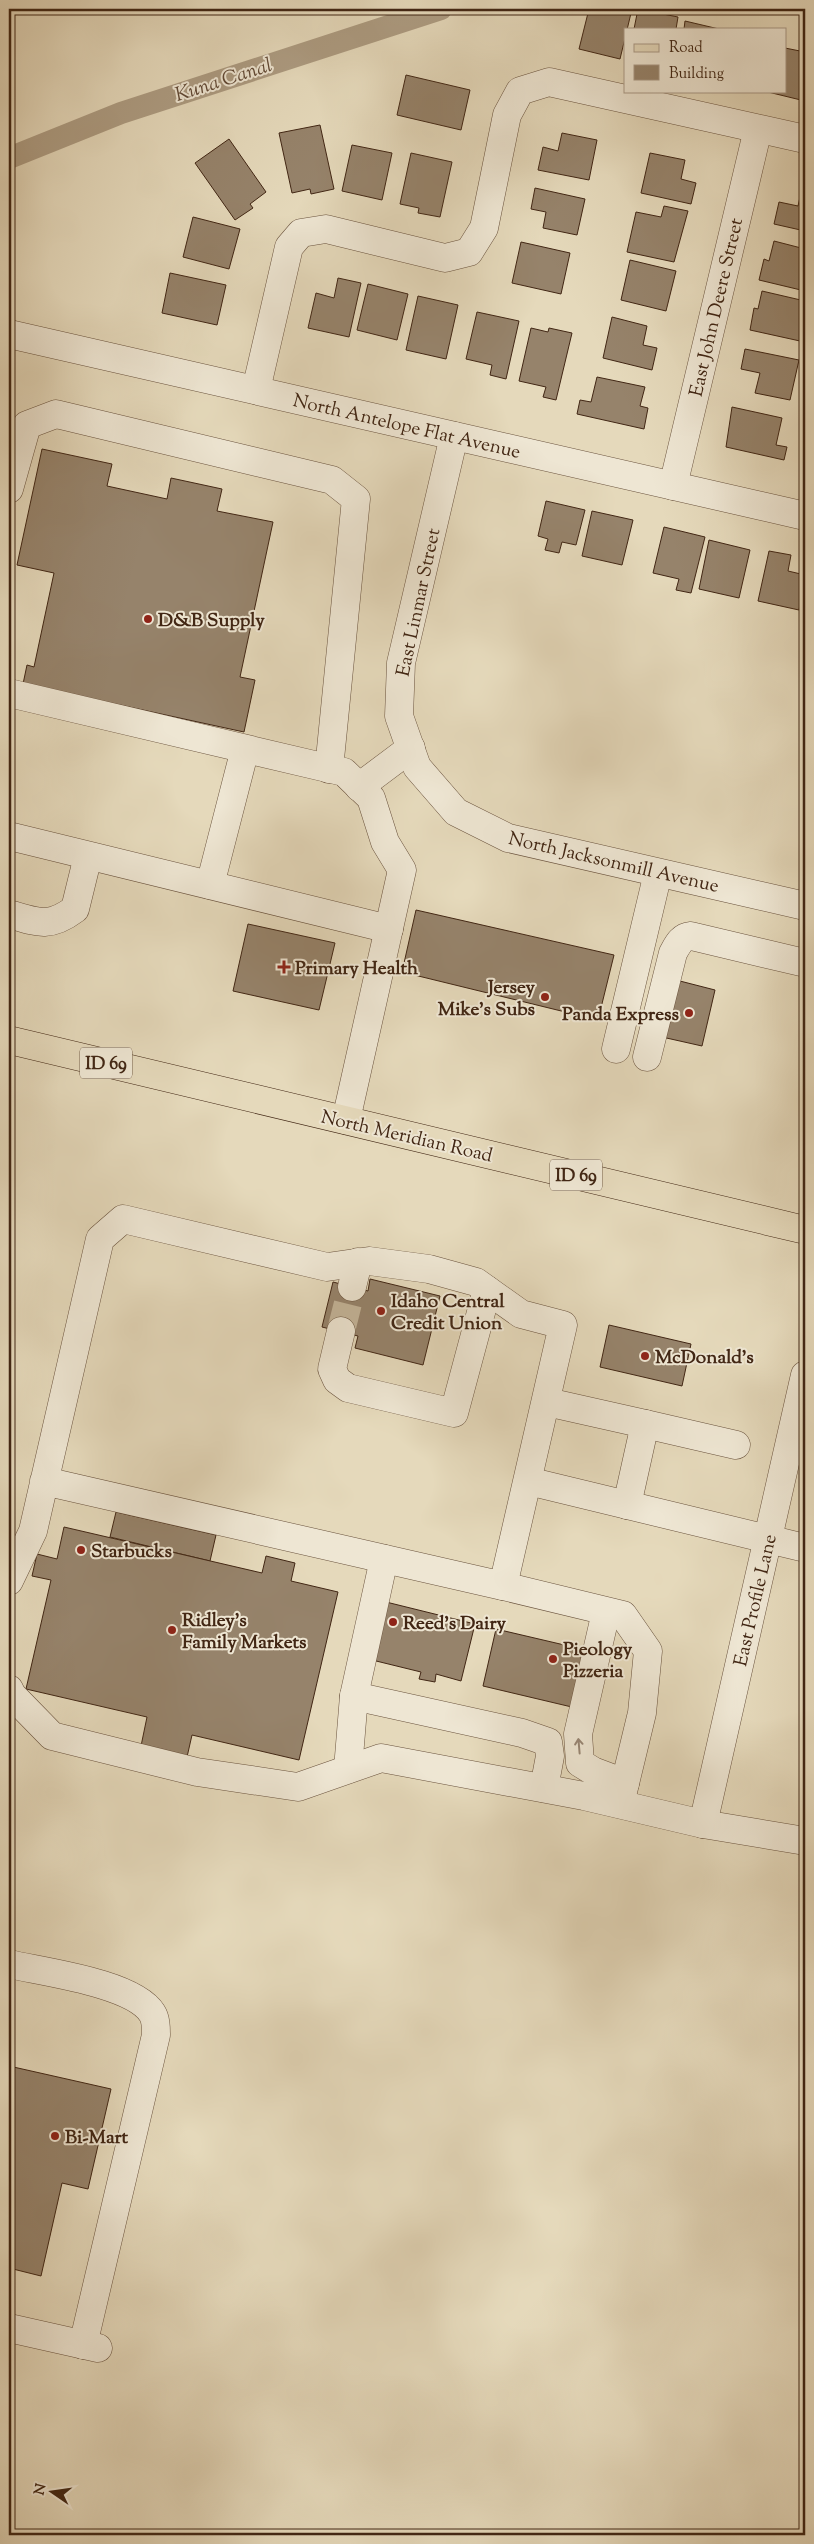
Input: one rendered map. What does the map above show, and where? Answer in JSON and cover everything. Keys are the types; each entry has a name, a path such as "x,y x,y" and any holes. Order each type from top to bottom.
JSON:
{"main road":[{"name":"North Meridian Road","path":"9,1040 805,1230"}],"street":[{"path":"256,390 289,247 301,233 326,229 445,258 469,252 484,228 507,115 520,91 549,82 805,139"},
{"name":"East John Deere Street","path":"673,486 758,129"},
{"name":"North Antelope Flat Avenue","path":"9,334 805,516"},
{"path":"9,489 27,425 56,414 332,480 356,499 329,769"},
{"name":"East Linmar Street","path":"414,757 400,716 401,663 454,436"},
{"path":"9,693 344,772 371,798 385,842 402,870 346,1120"},
{"path":"210,885 245,749"},
{"path":"359,787 414,757"},
{"name":"North Jacksonmill Avenue","path":"414,757 456,812 508,838 805,906"},
{"path":"9,836 389,929"},
{"path":"9,914 43,923 60,920 76,909 88,856"},
{"path":"616,1049 658,873"},
{"path":"648,1057 673,953 679,942 685,937 691,936 805,963"},
{"path":"9,1581 33,1531 100,1239 123,1219 355,1275 369,1261 429,1269 476,1282 521,1314 563,1325 547,1402 503,1586"},
{"path":"341,1331 332,1369 337,1380 348,1388 454,1413 487,1290"},
{"name":"East Profile Lane","path":"702,1824 805,1375"},
{"path":"547,1402 736,1445"},
{"path":"627,1505 644,1424"},
{"path":"44,1481 623,1615 648,1651 642,1713 623,1793"},
{"path":"528,1482 805,1548"},
{"path":"348,1769 354,1696 384,1559"},
{"path":"606,1612 578,1734 580,1763 623,1793 702,1824 805,1841"},
{"path":"9,1689 12,1696 52,1736 197,1772 298,1787 381,1758 544,1788 623,1793"},
{"path":"354,1696 522,1733 548,1742 550,1756 544,1788"},
{"path":"9,1964 118,1989 147,2006 153,2014 156,2025 156,2035 90,2347 9,2328"}],"building":[{"path":"589,9 632,9 627,28 624,28 624,42 620,59 579,49"},
{"path":"638,9 678,17 676,28 634,28"},
{"path":"685,21 715,28 684,28"},
{"path":"786,48 805,52 805,101 768,92 786,92"},
{"path":"406,75 470,90 461,130 397,115"},
{"path":"320,125 334,189 311,194 310,189 292,193 279,133"},
{"path":"562,133 597,140 589,180 538,170 543,147 558,151"},
{"path":"229,139 266,192 250,204 253,208 235,220 195,163"},
{"path":"352,145 392,153 382,200 342,191"},
{"path":"411,153 452,162 440,217 418,213 419,208 400,204"},
{"path":"650,153 685,160 681,179 696,183 691,204 641,193"},
{"path":"535,188 585,199 577,235 543,228 546,212 531,209"},
{"path":"802,188 805,188 805,231 774,224 779,202 798,206"},
{"path":"664,206 688,211 674,262 627,252 636,212 661,217"},
{"path":"193,217 240,229 229,269 183,257"},
{"path":"774,241 805,249 805,291 759,280 764,259 769,261"},
{"path":"521,242 570,253 561,294 512,283"},
{"path":"630,260 676,271 666,311 621,300"},
{"path":"170,273 226,285 217,325 162,313"},
{"path":"338,278 361,283 349,337 308,328 316,293 334,298"},
{"path":"368,284 408,294 397,340 357,330"},
{"path":"762,291 805,301 805,315 800,341 750,330 754,308 758,309"},
{"path":"418,296 458,305 446,359 406,350"},
{"path":"477,312 519,321 506,379 490,375 492,365 466,359"},
{"path":"612,317 647,326 643,345 657,348 652,370 603,358"},
{"path":"531,328 548,332 549,328 572,333 556,400 543,397 546,387 519,381"},
{"path":"745,349 799,360 790,400 755,393 760,373 741,369"},
{"path":"597,377 645,387 640,406 648,408 644,429 577,414 580,400 591,402"},
{"path":"732,407 782,418 776,445 787,447 784,460 726,447"},
{"name":"D&B Supply","path":"42,449 112,464 107,486 167,499 171,478 222,489 217,511 273,522 240,677 255,680 244,732 23,684 27,665 34,667 54,573 17,565"},
{"path":"546,501 585,510 576,545 562,542 559,553 545,550 548,539 538,536"},
{"path":"592,511 633,520 622,565 582,556"},
{"path":"664,527 705,537 691,593 676,590 679,579 653,573"},
{"path":"709,540 750,550 739,598 699,589"},
{"path":"769,551 791,555 788,571 805,575 799,610 758,601"},
{"path":"416,910 614,955 598,1020 402,972"},
{"name":"Primary Health","path":"248,924 335,943 319,1010 233,991"},
{"name":"Panda Express","path":"676,980 715,990 702,1046 662,1037"},
{"name":"Idaho Central Credit Union","path":"370,1279 440,1296 423,1365 355,1348 358,1336 322,1327 333,1282 368,1291"},
{"name":"McDonald's","path":"609,1325 691,1344 682,1386 600,1367"},
{"path":"116,1512 216,1535 210,1561 110,1537"},
{"path":"64,1527 262,1573 266,1556 295,1563 291,1581 338,1592 299,1760 192,1735 187,1757 141,1746 147,1717 26,1689 51,1580 32,1576 37,1554 57,1559"},
{"path":"382,1601 475,1624 461,1681 436,1674 435,1682 419,1679 421,1672 368,1659"},
{"path":"496,1629 590,1651 576,1708 483,1686"},
{"name":"Bi-Mart","path":"9,2066 111,2089 88,2189 62,2183 41,2276 9,2268"}],"waterway":[{"name":"Kuna Canal","path":"9,158 121,113 441,9"}],"tunnel":[{"path":"341,1331 352,1287"}],"place":[{"name":"D&B Supply","path":"148,619"},
{"name":"Primary Health","path":"284,967"},
{"name":"Jersey Mike's Subs","path":"545,997"},
{"name":"Panda Express","path":"689,1013"},
{"name":"Idaho Central Credit Union","path":"381,1311"},
{"name":"McDonald's","path":"645,1356"},
{"name":"Starbucks","path":"81,1550"},
{"name":"Reed's Dairy","path":"393,1622"},
{"name":"Ridley's Family Markets","path":"172,1630"},
{"name":"Pieology Pizzeria","path":"553,1659"},
{"name":"Bi-Mart","path":"55,2136"}]}
